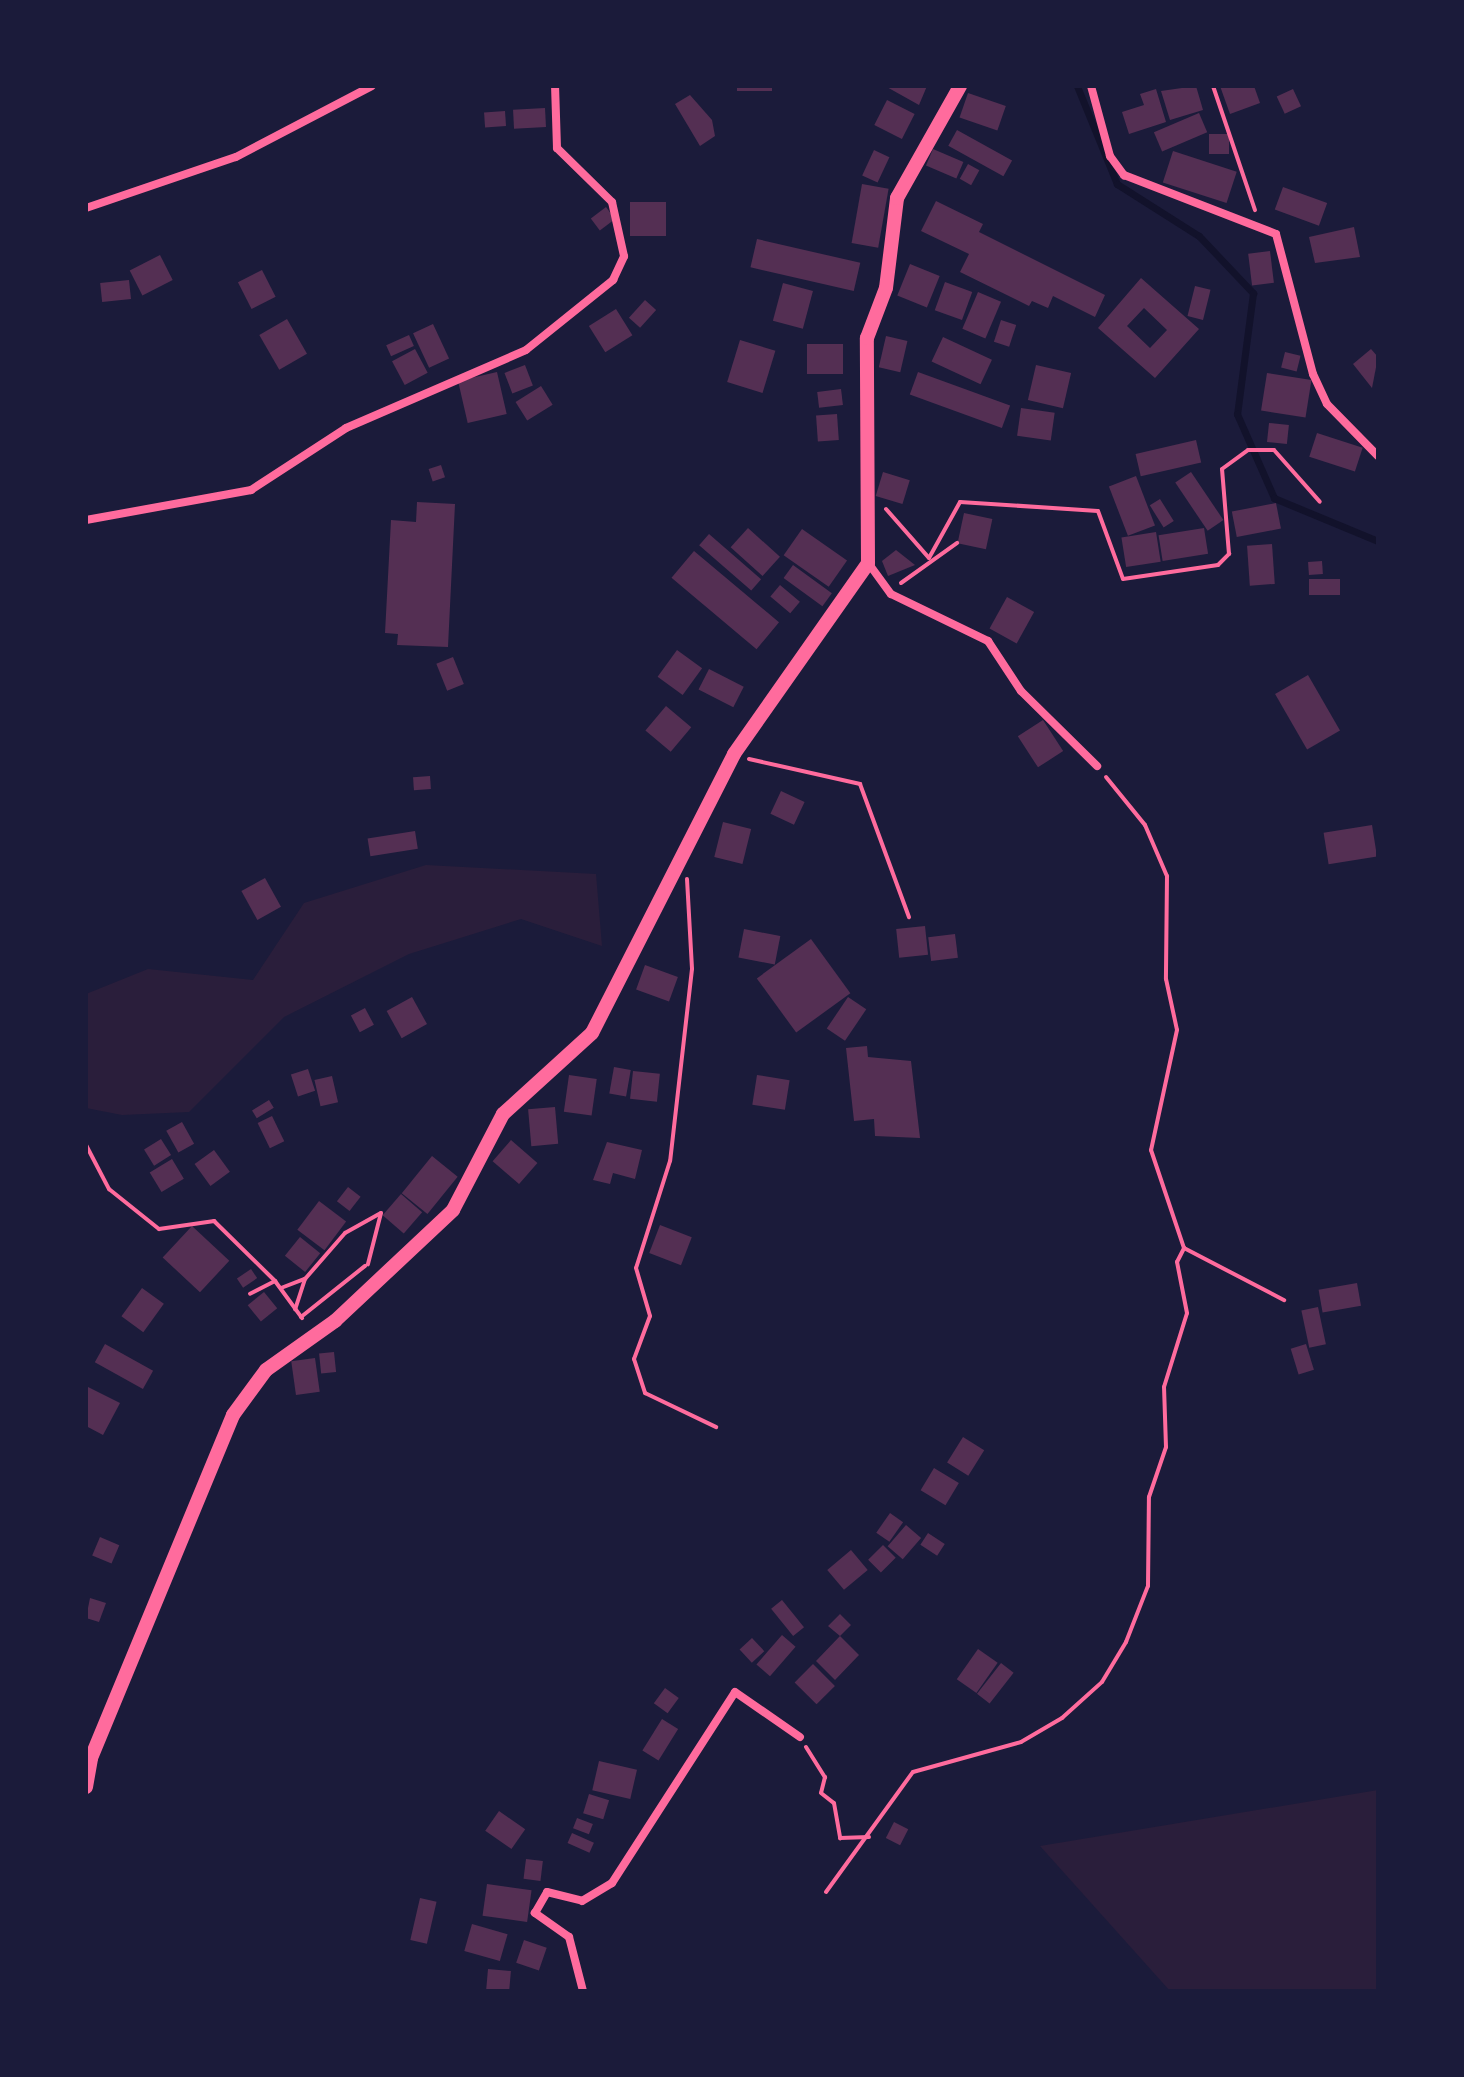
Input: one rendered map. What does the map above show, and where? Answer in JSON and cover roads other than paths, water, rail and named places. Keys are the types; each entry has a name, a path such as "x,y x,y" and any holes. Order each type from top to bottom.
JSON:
{"street":[{"path":"86,208 236,157 372,86"},
{"path":"86,520 251,490 346,428 526,350 613,280 624,256 612,202 557,148 555,86"},
{"path":"960,86 897,198 886,288 867,338 868,563 883,586 988,641 1021,691 1097,766"},
{"path":"1091,86 1110,156 1124,175 1259,224 1276,234 1327,404 1378,456"},
{"path":"86,1787 91,1758 233,1415 266,1370 314,1335 453,1210 503,1114 592,1033 741,742 868,563"},
{"path":"583,1991 569,1937 535,1913 547,1892 582,1901 612,1883 735,1692 800,1737"}],"waterway":[{"path":"1077,86 1117,184 1199,236 1253,293 1237,414 1274,498 1378,541"}]}
